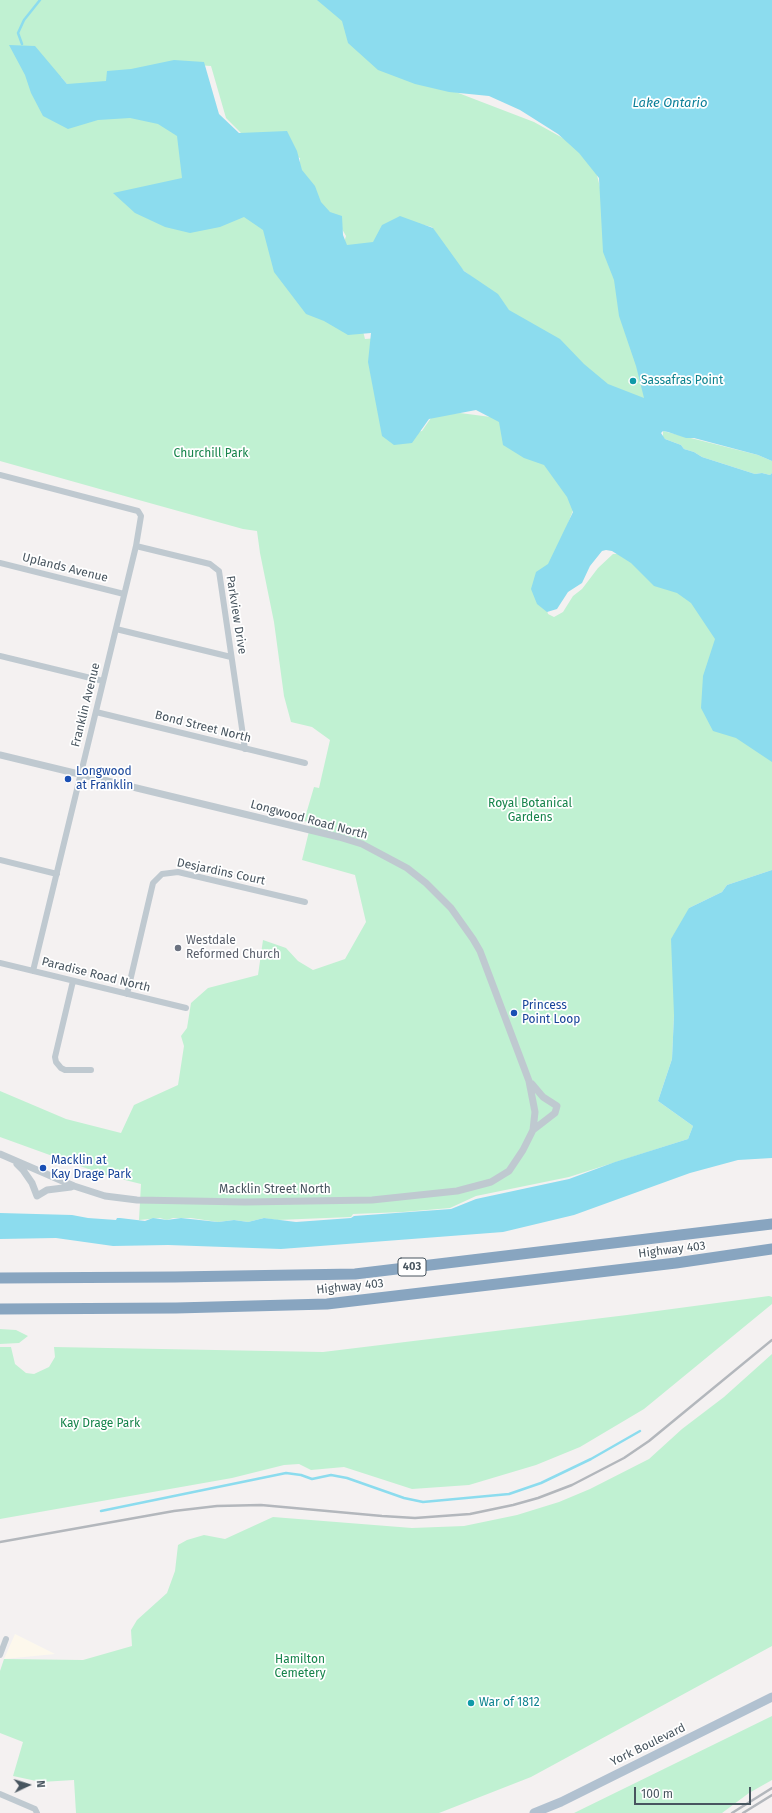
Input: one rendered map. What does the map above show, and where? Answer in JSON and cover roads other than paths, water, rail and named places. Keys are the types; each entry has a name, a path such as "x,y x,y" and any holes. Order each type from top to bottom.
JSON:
{"highway":[{"name":"Highway 403","path":"0,1278 355,1274 772,1224"},
{"name":"Highway 403","path":"0,1309 176,1308 327,1304 668,1264 772,1249"}],"main road":[{"name":"York Boulevard","path":"534,1813 772,1697"}],"street":[{"name":"Franklin Avenue","path":"0,475 138,511 141,514 136,546 33,971"},
{"name":"Parkview Drive","path":"136,546 210,564 216,569 220,576 245,749"},
{"name":"Uplands Avenue","path":"0,563 124,594"},
{"path":"116,629 232,657"},
{"path":"0,656 103,681"},
{"name":"Bond Street North","path":"96,712 305,763"},
{"name":"Longwood Road North","path":"0,755 339,837 362,844 407,868 439,895 462,922 473,939 486,966 529,1081 535,1112 532,1132"},
{"path":"0,860 57,874"},
{"name":"Desjardins Court","path":"126,994 153,883 162,874 169,871 178,872 305,902"},
{"name":"Paradise Road North","path":"0,963 186,1008"},
{"path":"74,981 55,1057 56,1062 65,1070 91,1070"},
{"path":"529,1081 542,1097 557,1106 554,1113 532,1132"},
{"name":"Macklin Street North","path":"0,1154 74,1186 105,1196 137,1200 245,1202 372,1200 457,1192 491,1182 509,1170 523,1150 532,1132"},
{"path":"13,1160 28,1176 37,1196 47,1190 74,1186"},
{"path":"0,1655 6,1639"},
{"path":"0,1794 34,1808 37,1813"}],"water":[{"name":"Lake Ontario","path":"317,0 772,0 772,461 758,455 694,438 686,438 663,431 661,433 665,439 681,445 684,449 694,452 702,457 755,474 762,473 770,475 772,473 772,762 736,738 713,731 701,708 703,676 715,639 691,603 677,593 654,586 631,563 612,551 606,550 602,551 590,566 582,583 568,592 557,609 547,612 537,604 531,589 536,572 548,564 573,512 567,497 544,465 524,458 503,445 499,422 476,410 429,419 412,443 394,445 382,436 368,362 371,333 348,335 324,321 306,314 274,272 263,230 244,217 220,227 190,233 165,227 135,213 113,193 182,178 177,136 158,124 130,118 98,120 68,129 43,116 31,93 25,75 9,45 35,46 67,84 106,81 107,71 131,69 174,60 204,62 219,114 239,133 287,131 297,151 302,170 315,186 321,202 330,212 342,216 343,235 347,245 373,242 382,225 400,216 433,228 464,271 498,294 509,310 560,339 584,364 608,384 644,398 636,366 619,316 614,280 603,252 599,178 579,153 558,134 520,110 489,96 449,92 415,84 378,70 348,43 342,21"},
{"path":"772,870 772,1158 738,1160 690,1173 574,1215 503,1232 281,1249 168,1245 113,1246 56,1238 0,1239 0,1213 72,1215 88,1218 116,1220 117,1218 120,1218 145,1221 153,1218 167,1220 181,1218 218,1222 234,1220 248,1222 264,1218 296,1222 451,1209 476,1199 569,1179 615,1162 688,1139 693,1126 658,1101 672,1059 674,1015 671,939 689,908 722,892 727,885"}],"waterway":[{"path":"22,44 18,33 24,20 40,0"},
{"path":"101,1511 286,1473 301,1475 312,1479 331,1475 347,1478 404,1498 423,1502 509,1494 541,1483 591,1459 640,1431"}],"railway":[{"path":"0,1542 174,1511 217,1506 261,1505 415,1518 470,1514 513,1505 538,1498 572,1485 624,1458 649,1441 772,1340"},
{"path":"732,1813 772,1788"},
{"path":"743,1813 772,1795"}],"place":[{"name":"Sassafras Point","path":"633,381"},
{"name":"Longwood at Franklin","path":"68,779"},
{"name":"Westdale Reformed Church","path":"178,948"},
{"name":"Princess Point Loop","path":"514,1013"},
{"name":"Macklin at Kay Drage Park","path":"43,1168"},
{"name":"War of 1812","path":"471,1703"}],"park label":[{"name":"Churchill Park","path":"211,454"},
{"name":"Royal Botanical Gardens","path":"530,811"},
{"name":"Kay Drage Park","path":"100,1424"},
{"name":"Hamilton Cemetery","path":"300,1667"}]}
